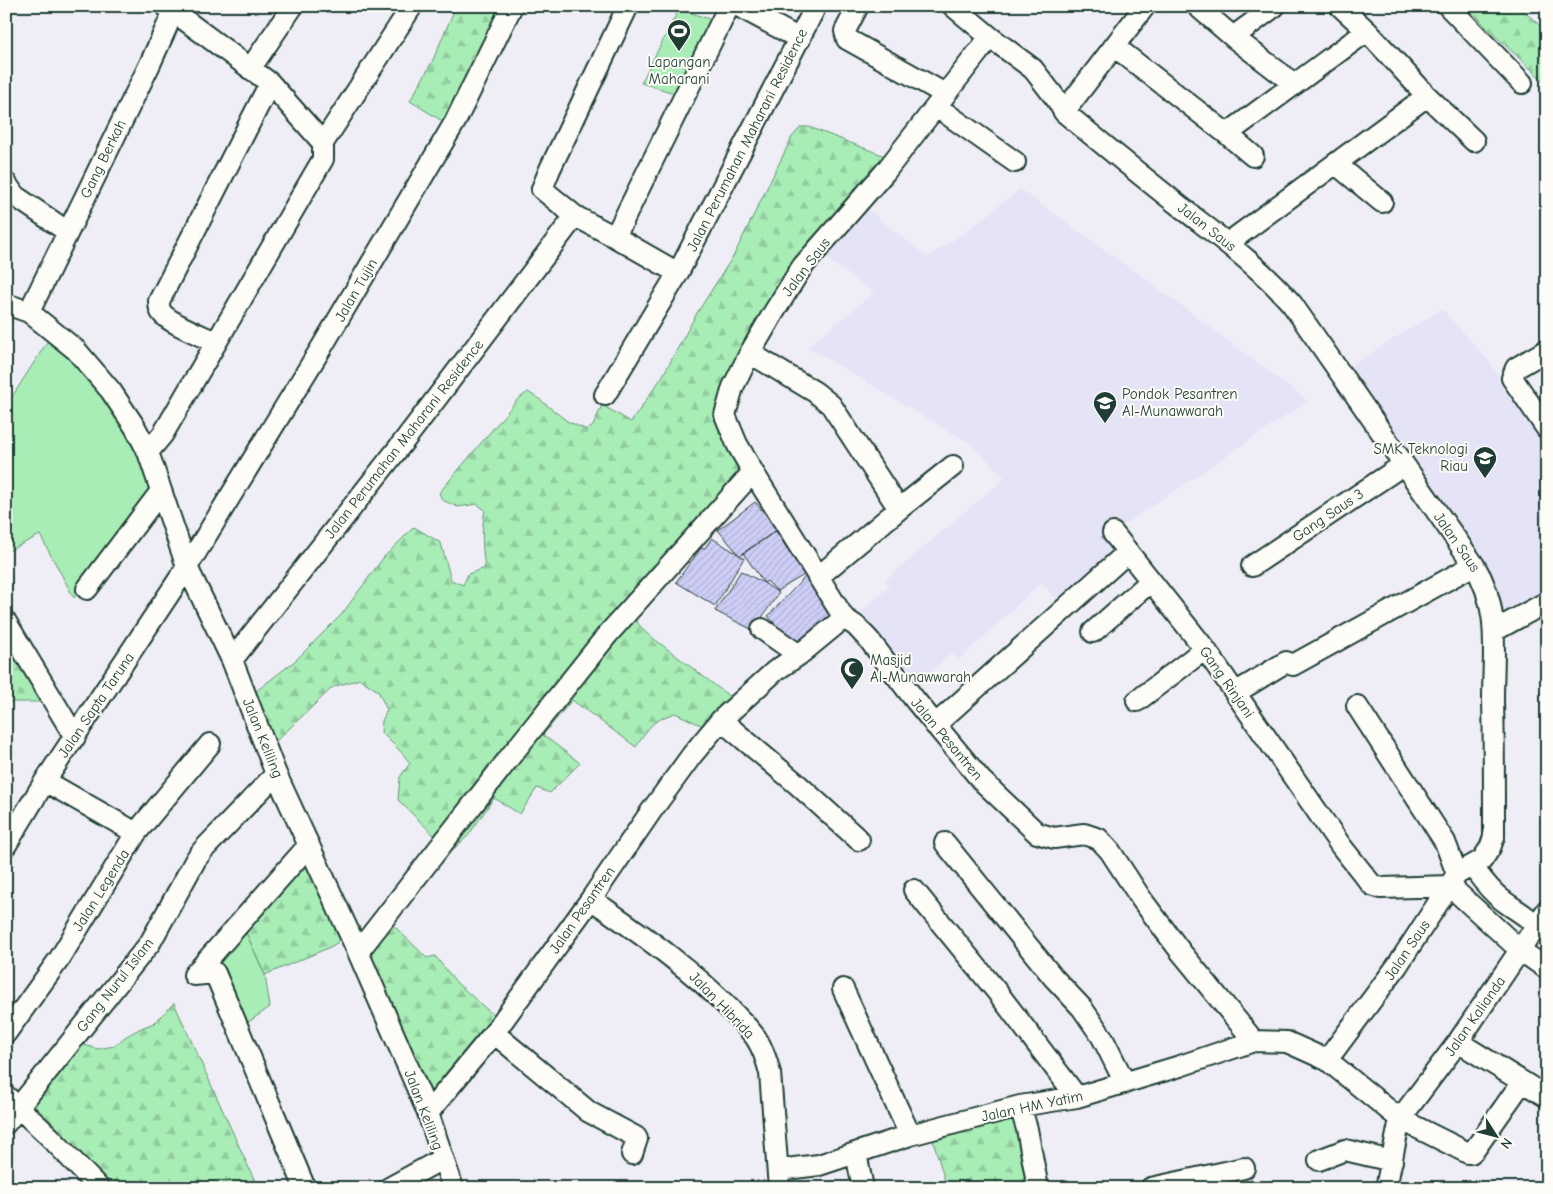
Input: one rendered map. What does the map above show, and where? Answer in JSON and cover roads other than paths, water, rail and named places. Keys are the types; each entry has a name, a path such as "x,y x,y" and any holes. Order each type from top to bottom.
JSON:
{"street":[{"path":"250,69 293,6"},
{"name":"Jalan Tujin","path":"187,567 328,336 455,122 512,6"},
{"path":"628,6 542,189 575,216 678,273"},
{"path":"615,237 729,6"},
{"path":"738,6 800,39"},
{"name":"Jalan Perumahan Maharani Residence","path":"605,394 678,273 816,6"},
{"path":"858,6 845,31 847,39 941,100 1015,162"},
{"path":"953,6 990,37"},
{"path":"1064,112 1145,6"},
{"path":"1197,6 1233,37 1294,84"},
{"path":"1233,37 1275,6"},
{"path":"1340,6 1367,31 1427,96 1474,141"},
{"path":"1448,6 1522,83"},
{"path":"171,8 270,83 323,143"},
{"name":"Gang Berkah","path":"29,312 150,64 171,8"},
{"path":"148,452 163,434 322,159 323,143 410,9"},
{"path":"1227,134 1367,31"},
{"name":"Jalan Saus","path":"844,618 753,472 737,444 725,415 733,387 750,353 802,267 885,172 990,37 1034,69 1064,112 1137,173 1228,243 1284,294 1474,565 1482,577 1488,592 1494,630 1494,837 1490,848 1482,860 1460,875 1397,966 1327,1060"},
{"path":"1114,46 1253,156"},
{"path":"215,342 168,318 159,308 159,301 270,83"},
{"path":"1228,243 1427,96"},
{"path":"1336,164 1382,202"},
{"path":"6,183 15,196 68,232"},
{"name":"Jalan Perumahan Maharani Residence","path":"232,660 410,433 575,216"},
{"name":"Jalan Keliling","path":"6,304 29,312 76,350 111,391 135,427 148,452 187,567 232,660 276,774 358,952 428,1113 442,1159 389,1188"},
{"path":"1547,350 1516,368 1512,378 1547,429"},
{"path":"750,353 815,392 831,405 899,509"},
{"name":"Gang Saus 3","path":"1252,566 1403,465"},
{"path":"818,577 953,466"},
{"path":"358,952 608,634 753,472"},
{"path":"87,589 161,491"},
{"name":"Gang Rinjani","path":"1113,533 1205,648 1341,846 1372,885 1381,888 1460,875"},
{"path":"935,725 1128,552"},
{"path":"1235,693 1286,662 1294,665 1474,565"},
{"name":"Jalan Sapta Taruna","path":"6,845 45,781 187,567"},
{"path":"1093,632 1151,581"},
{"path":"1494,630 1547,602"},
{"name":"Jalan Pesantren","path":"428,1113 494,1033 591,899 652,810 692,755 721,720 775,671 799,655 844,618 856,626 870,641 935,725 981,780 1037,833 1054,838 1084,834 1099,839 1110,851 1142,900 1181,952 1254,1041"},
{"path":"6,622 75,737"},
{"path":"762,629 799,655"},
{"path":"1137,701 1205,648"},
{"path":"1357,706 1445,842 1460,875 1520,950 1547,969"},
{"path":"721,720 797,784 859,840"},
{"path":"136,833 210,744"},
{"name":"Gang Nurul Islam","path":"6,1123 12,1101 150,942 193,864 203,850 276,774"},
{"name":"Jalan Legenda","path":"6,1033 60,958 136,833 45,781"},
{"path":"945,843 1053,977 1082,1008 1102,1036 1126,1083"},
{"path":"305,1188 214,973 194,975 308,845"},
{"path":"1460,875 1486,885 1500,899 1528,918 1541,918"},
{"path":"914,890 998,993 1077,1097"},
{"name":"Jalan Hibrida","path":"591,899 689,970 755,1037 765,1056 770,1074 779,1179"},
{"name":"Jalan Kalianda","path":"1400,1120 1458,1042 1541,918"},
{"path":"843,989 910,1135"},
{"path":"494,1033 589,1112 636,1137 638,1139 632,1154"},
{"path":"1254,1041 1280,1041 1293,1044 1327,1060 1400,1120 1464,1152 1471,1152 1522,1082"},
{"name":"Jalan HM Yatim","path":"779,1179 910,1135 1020,1106 1077,1097 1180,1066 1254,1041"},
{"path":"1458,1042 1547,1097"},
{"path":"12,1101 50,1136 99,1188"},
{"path":"1020,1106 1038,1188"},
{"path":"1386,1188 1400,1120"},
{"path":"1319,1160 1345,1150 1392,1161"},
{"path":"856,1153 863,1188"},
{"path":"442,1159 453,1188"},
{"path":"1151,1188 1244,1168"}],"place":[{"name":"Lapangan Maharani","path":"679,52"},
{"name":"Pondok Pesantren Al-Munawwarah","path":"1105,424"},
{"name":"SMK Teknologi Riau","path":"1485,479"},
{"name":"Masjid Al-Munawwarah","path":"852,690"}]}
